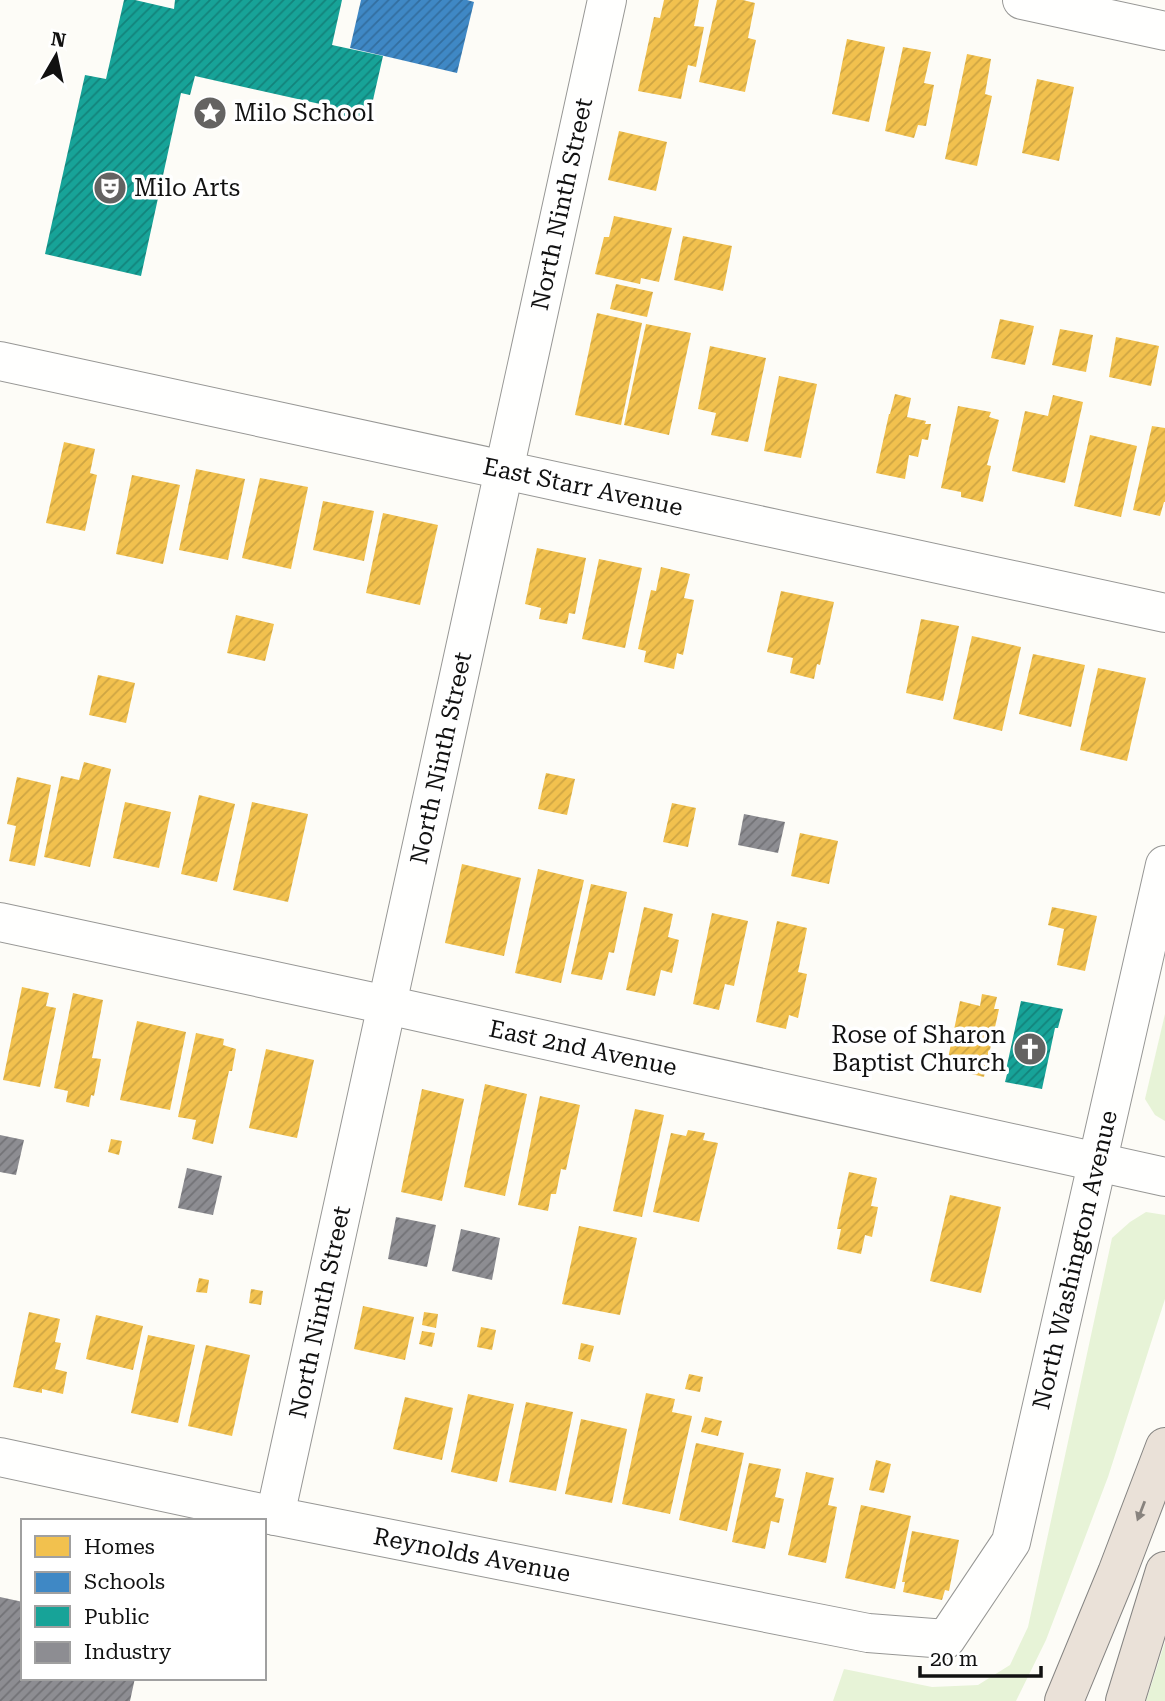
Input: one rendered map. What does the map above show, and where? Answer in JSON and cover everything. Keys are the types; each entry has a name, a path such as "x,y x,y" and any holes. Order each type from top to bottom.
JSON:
{"highway":[{"path":"1064,1701 1165,1447"},
{"path":"1125,1701 1165,1572"}],"street":[{"name":"North Ninth Street","path":"275,1516 607,0"},
{"path":"1022,0 1165,31"},
{"name":"East Starr Avenue","path":"0,361 1165,612"},
{"name":"North Washington Avenue","path":"946,1639 1011,1542 1165,864"},
{"name":"East 2nd Avenue","path":"0,922 1165,1177"},
{"name":"Reynolds Avenue","path":"0,1457 275,1516 867,1633 946,1639"}],"green space":[{"path":"1165,1014 1165,1121 1155,1115 1145,1099"},
{"path":"1146,1212 1165,1215 1165,1299 1108,1477 1046,1640 1016,1701 833,1701 844,1669 932,1687 978,1685 1010,1665 1028,1627 1112,1238"},
{"path":"1165,1642 1165,1701 1146,1701"}],"building: Homes":[{"path":"664,0 699,0 694,26 704,27 696,67 688,65 681,99 638,91 654,17 660,18"},
{"path":"717,0 755,3 748,38 756,40 745,92 699,82"},
{"path":"847,39 885,47 869,122 832,114"},
{"path":"903,47 931,52 924,83 934,85 926,126 918,125 914,138 885,131"},
{"path":"967,54 991,59 985,94 992,96 977,166 945,159"},
{"path":"1037,79 1074,87 1059,161 1022,153"},
{"path":"619,131 667,142 656,191 608,180"},
{"path":"614,216 672,228 659,282 641,278 640,284 595,274 604,237 609,237"},
{"path":"683,236 732,246 723,291 674,280"},
{"path":"616,284 653,292 647,317 610,309"},
{"path":"597,313 642,323 621,425 575,415"},
{"path":"1000,319 1034,326 1025,365 991,358"},
{"path":"646,324 691,333 669,435 624,425"},
{"path":"1060,329 1093,335 1086,372 1052,365"},
{"path":"1116,337 1159,346 1151,386 1109,377"},
{"path":"710,346 766,358 748,442 711,435 716,413 698,409"},
{"path":"779,376 817,384 801,458 764,451"},
{"path":"895,394 911,398 907,417 931,424 928,440 922,439 918,457 909,455 905,479 876,473"},
{"path":"1053,395 1083,402 1065,483 1012,471 1025,411 1048,416"},
{"path":"958,406 991,412 989,417 999,420 987,465 991,466 983,502 961,497 961,492 941,488"},
{"path":"1152,426 1165,428 1165,502 1160,516 1133,510"},
{"path":"1090,435 1137,446 1121,517 1074,506"},
{"path":"64,442 95,449 90,473 97,475 85,531 46,523"},
{"path":"196,469 245,479 228,560 179,550"},
{"path":"132,475 180,485 163,564 116,554"},
{"path":"260,478 308,487 291,569 242,558"},
{"path":"323,501 374,511 364,561 313,550"},
{"path":"383,513 438,525 420,605 366,593"},
{"path":"537,548 586,558 575,614 569,613 567,624 539,619 541,608 525,604"},
{"path":"599,559 642,568 625,648 582,639"},
{"path":"661,567 690,574 684,598 694,600 683,655 677,653 674,669 644,662 646,651 638,649 651,590 656,591"},
{"path":"781,591 834,602 820,665 817,664 814,679 790,673 793,658 767,652"},
{"path":"236,615 274,624 265,661 227,653"},
{"path":"921,619 959,626 943,701 906,693"},
{"path":"972,636 1021,647 1002,731 953,719"},
{"path":"1033,654 1085,665 1071,727 1019,714"},
{"path":"1098,668 1146,678 1127,761 1080,750"},
{"path":"98,675 135,683 126,723 89,715"},
{"path":"84,762 111,769 90,867 44,857 61,776 79,780"},
{"path":"546,773 575,779 567,815 538,809"},
{"path":"17,777 51,785 35,866 9,861 16,826 7,824"},
{"path":"199,795 235,804 217,882 181,874"},
{"path":"125,802 171,812 159,868 113,858"},
{"path":"252,802 308,814 288,902 233,890"},
{"path":"672,803 696,808 688,847 663,842"},
{"path":"800,833 838,841 829,884 791,876"},
{"path":"462,864 521,878 504,956 445,943"},
{"path":"538,869 584,880 561,983 515,973"},
{"path":"591,884 627,892 614,953 609,952 602,980 571,974"},
{"path":"644,907 673,914 668,937 679,940 672,973 661,970 655,996 626,990"},
{"path":"1052,907 1097,916 1085,971 1057,965 1064,929 1048,925"},
{"path":"712,913 748,921 734,986 725,984 719,1010 693,1004"},
{"path":"777,921 807,928 798,972 807,974 798,1018 789,1015 786,1029 756,1022"},
{"path":"22,987 49,993 46,1006 56,1008 40,1087 3,1080"},
{"path":"73,993 103,1000 92,1058 101,1059 94,1096 91,1095 89,1107 66,1102 68,1091 54,1088"},
{"path":"982,994 997,997 994,1009 999,1009 984,1077 946,1068 960,1001 980,1006"},
{"path":"137,1021 186,1032 170,1110 120,1100"},
{"path":"196,1033 224,1039 223,1045 236,1049 213,1144 192,1139 196,1120 178,1117"},
{"path":"266,1049 314,1060 297,1138 249,1128"},
{"path":"485,1084 527,1094 505,1196 464,1187"},
{"path":"422,1089 464,1099 442,1201 401,1192"},
{"path":"540,1096 580,1105 566,1170 561,1169 556,1194 551,1194 548,1211 518,1205"},
{"path":"635,1109 664,1115 642,1217 613,1211"},
{"path":"688,1130 705,1133 703,1140 718,1143 699,1222 653,1212 671,1133 686,1136"},
{"path":"111,1139 122,1141 119,1155 108,1152"},
{"path":"849,1172 877,1178 871,1206 878,1207 872,1237 865,1235 861,1254 837,1249 841,1229 837,1229"},
{"path":"950,1195 1001,1207 981,1293 930,1281"},
{"path":"579,1226 637,1238 620,1315 562,1304"},
{"path":"199,1278 209,1280 207,1293 196,1292"},
{"path":"251,1289 263,1291 261,1305 249,1303"},
{"path":"363,1306 414,1317 405,1360 354,1349"},
{"path":"29,1312 60,1319 55,1342 61,1343 55,1369 67,1372 63,1394 13,1387"},
{"path":"424,1312 438,1314 436,1328 422,1325"},
{"path":"96,1315 143,1326 133,1370 86,1359"},
{"path":"481,1327 496,1330 492,1350 477,1347"},
{"path":"422,1331 435,1333 432,1347 419,1344"},
{"path":"148,1335 195,1345 178,1423 131,1413"},
{"path":"581,1343 594,1346 590,1362 578,1359"},
{"path":"206,1345 250,1355 232,1436 188,1426"},
{"path":"689,1374 703,1377 700,1392 685,1389"},
{"path":"646,1393 675,1399 672,1412 692,1416 670,1514 622,1504"},
{"path":"468,1394 514,1404 497,1482 451,1472"},
{"path":"405,1397 453,1408 442,1460 393,1449"},
{"path":"526,1402 573,1412 556,1491 509,1482"},
{"path":"705,1417 722,1421 718,1436 701,1432"},
{"path":"581,1419 627,1429 612,1503 565,1494"},
{"path":"696,1443 744,1453 727,1531 679,1520"},
{"path":"876,1460 891,1464 884,1493 869,1490"},
{"path":"749,1463 781,1469 775,1497 784,1499 779,1523 771,1521 765,1549 732,1542"},
{"path":"806,1472 834,1478 828,1505 837,1507 826,1563 788,1555"},
{"path":"861,1505 911,1516 895,1589 845,1578"},
{"path":"912,1531 959,1540 949,1591 945,1590 942,1600 903,1592 905,1582 902,1582"}],"building: Schools":[{"path":"361,0 474,2 457,73 350,48"}],"building: Public":[{"name":"Milo Arts","path":"124,0 174,9 175,0 342,0 332,45 383,56 368,122 327,112 329,106 195,76 190,95 181,93 141,276 45,254 85,75 106,79"},
{"name":"Rose of Sharon Baptist Church","path":"1021,1001 1063,1009 1058,1028 1055,1028 1042,1089 1005,1082"}],"building: Industry":[{"path":"744,814 785,822 778,853 738,845"},
{"path":"0,1135 24,1140 16,1175 0,1172"},
{"path":"187,1168 222,1176 213,1215 178,1208"},
{"path":"396,1217 436,1225 427,1267 388,1259"},
{"path":"461,1229 500,1238 492,1280 452,1271"},
{"path":"0,1597 21,1602 21,1680 135,1680 130,1701 0,1701"}],"place":[{"name":"Milo School","path":"210,113"},
{"name":"Milo Arts","path":"110,188"},
{"name":"Rose of Sharon Baptist Church","path":"1030,1049"}]}
